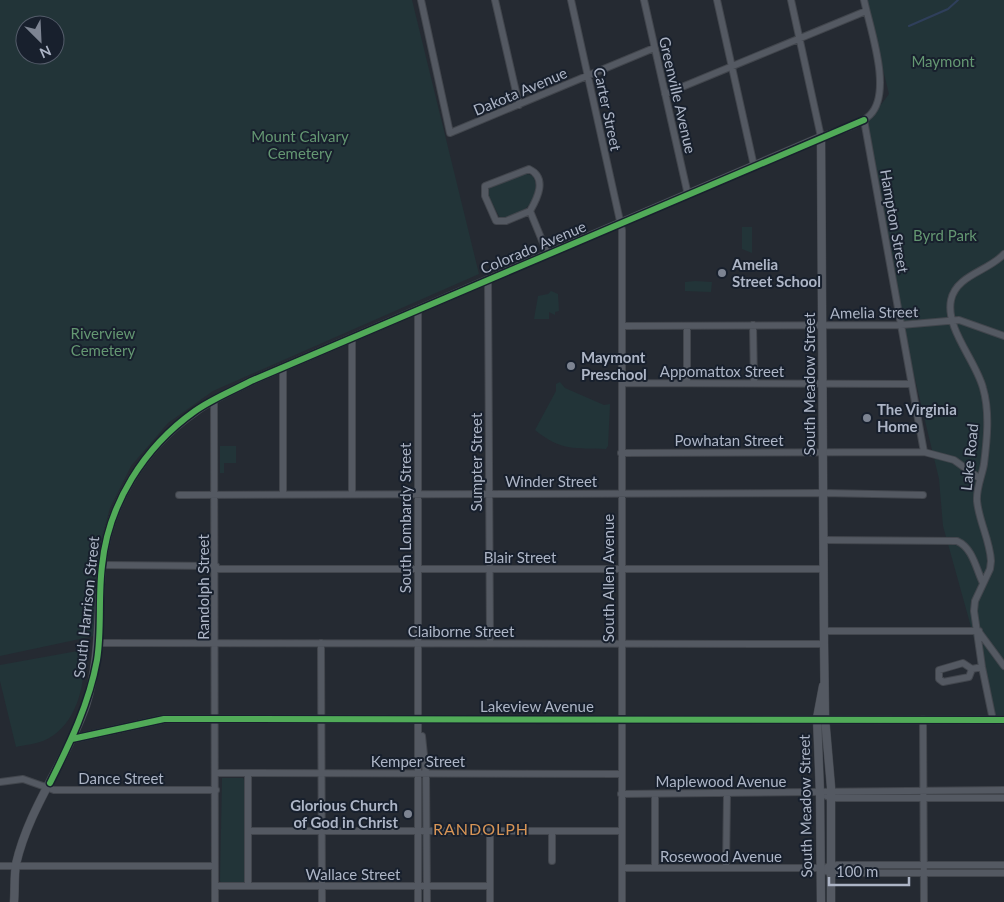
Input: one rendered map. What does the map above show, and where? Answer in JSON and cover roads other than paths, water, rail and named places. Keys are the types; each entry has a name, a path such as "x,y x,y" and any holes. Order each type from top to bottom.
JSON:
{"street":[{"name":"Dakota Avenue","path":"420,0 450,132 654,48"},
{"path":"495,0 519,105"},
{"name":"Carter Street","path":"571,0 621,224"},
{"name":"Greenville Avenue","path":"644,0 688,194"},
{"path":"717,0 754,166"},
{"name":"South Meadow Street","path":"791,0 821,137 825,681 820,695 820,902"},
{"path":"864,0 881,89 876,107 864,120"},
{"path":"665,94 866,11"},
{"name":"Colorado Avenue","path":"214,400 283,367 864,120"},
{"name":"Hampton Street","path":"864,120 924,452"},
{"path":"529,169 533,171 539,182 540,194 530,211 506,221 496,221 485,196 485,186 520,171 529,169"},
{"path":"530,211 548,255"},
{"name":"South Allen Avenue","path":"621,224 622,902"},
{"path":"951,321 950,300 959,285 970,276 995,264 1004,254"},
{"name":"Sumpter Street","path":"488,280 490,643"},
{"name":"South Lombardy Street","path":"418,310 416,400 419,722 418,902"},
{"name":"Amelia Street","path":"622,326 901,325 964,320 1004,336"},
{"name":"Lake Road","path":"951,321 975,367 984,389 987,436 977,500 991,553 990,569 975,601 975,619 979,631 982,667 993,720"},
{"path":"753,325 754,383"},
{"path":"687,326 687,383"},
{"path":"352,339 352,494"},
{"path":"283,367 283,494"},
{"name":"Appomattox Street","path":"622,383 911,384"},
{"name":"Randolph Street","path":"214,400 216,902"},
{"name":"South Harrison Street","path":"14,902 16,866 28,827 72,739 90,690 99,643 102,566 113,517 136,471 168,433 214,400"},
{"name":"Powhatan Street","path":"621,453 924,452 954,460 979,478"},
{"name":"Winder Street","path":"178,495 824,493 923,495"},
{"path":"824,540 957,541 963,544 970,553 983,583"},
{"name":"Blair Street","path":"102,566 418,569 824,569"},
{"path":"824,631 979,631 1004,666"},
{"name":"Claiborne Street","path":"99,643 824,644"},
{"path":"321,643 322,902"},
{"path":"972,669 969,676 948,682 943,682 939,679 938,670 942,668 963,663 972,669 982,667"},
{"name":"Lakeview Avenue","path":"72,739 164,719 321,718 419,722 621,718 1004,720"},
{"name":"South Meadow Street","path":"821,718 831,794 831,902"},
{"path":"922,719 924,902"},
{"name":"South Lombardy Street","path":"419,722 426,774 427,902"},
{"name":"Kemper Street","path":"215,773 621,774"},
{"path":"248,774 248,886"},
{"name":"Dance Street","path":"0,782 23,779 32,781 47,789 216,790"},
{"name":"Maplewood Avenue","path":"831,794 923,790 1004,790"},
{"name":"Maplewood Avenue","path":"621,794 820,793 923,798 1004,798"},
{"path":"654,868 655,794"},
{"path":"726,794 726,867"},
{"path":"248,831 621,831"},
{"path":"490,831 490,902"},
{"path":"552,831 552,861"},
{"name":"Rosewood Avenue","path":"831,869 924,864 1004,865"},
{"path":"0,866 215,866"},
{"name":"Rosewood Avenue","path":"622,868 726,867 1004,873"},
{"name":"Wallace Street","path":"216,886 490,886"}],"waterway":[{"path":"909,26 948,9 958,0"}],"place":[{"name":"Amelia Street School","path":"722,273"},
{"name":"Maymont Preschool","path":"571,366"},
{"name":"The Virginia Home","path":"867,418"},
{"name":"Glorious Church of God in Christ","path":"408,814"}],"district":[{"name":"RANDOLPH","path":"481,828"}],"park label":[{"name":"Maymont","path":"943,61"},
{"name":"Mount Calvary Cemetery","path":"300,144"},
{"name":"Byrd Park","path":"945,235"},
{"name":"Riverview Cemetery","path":"103,342"}]}
